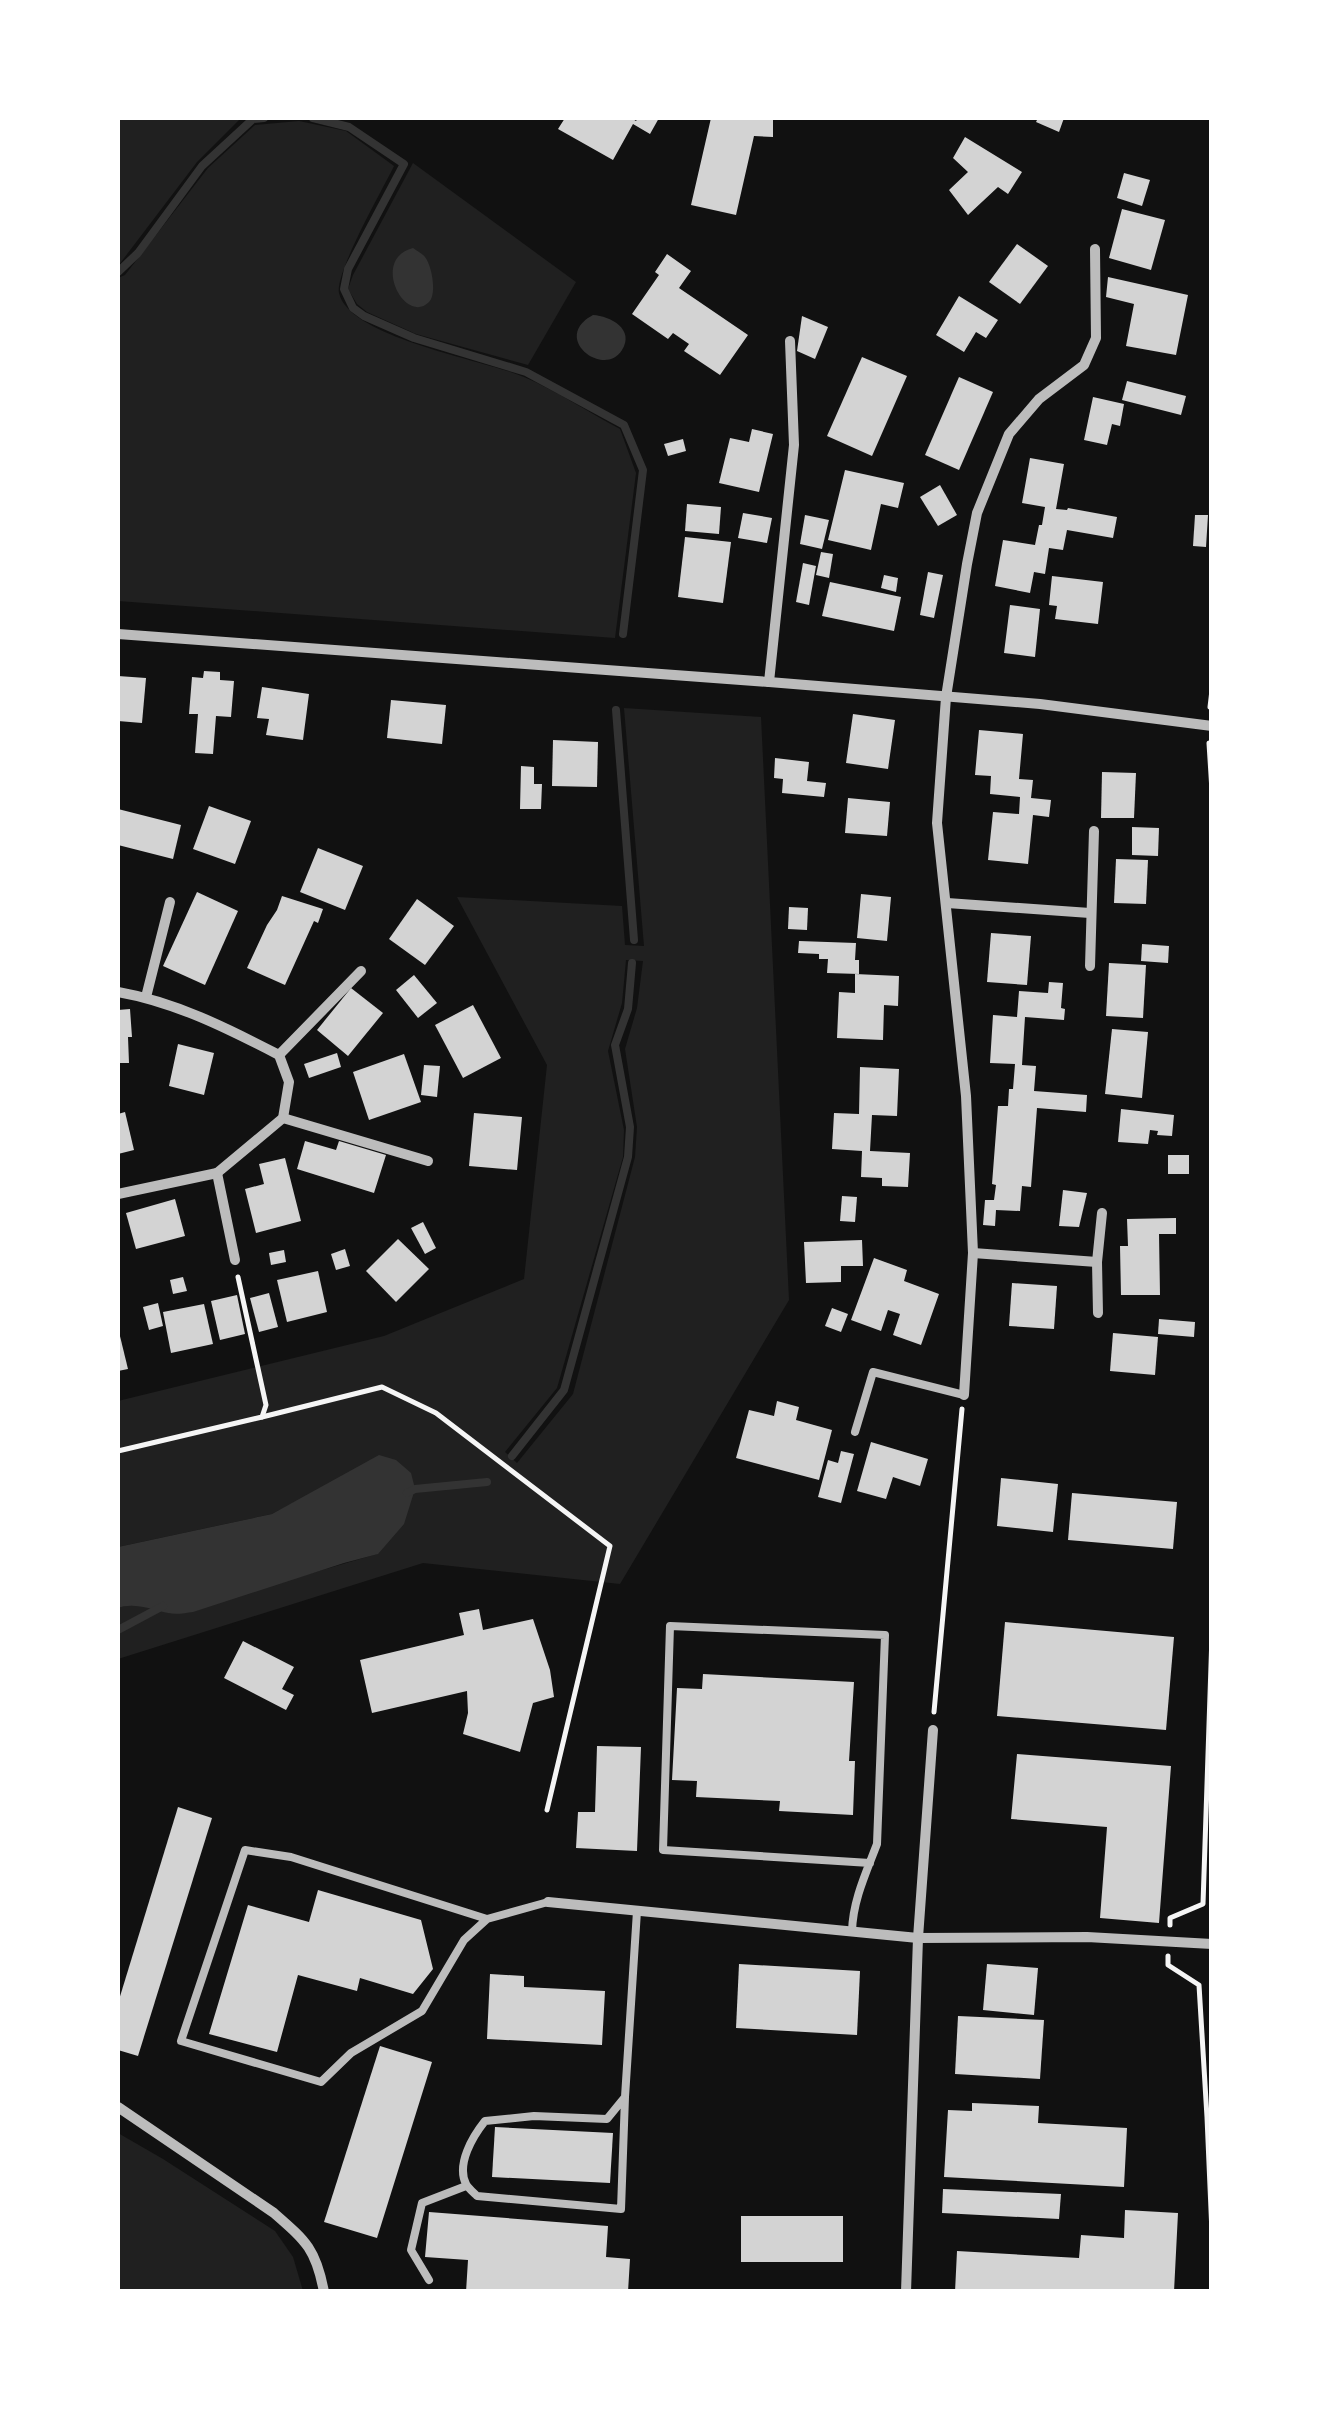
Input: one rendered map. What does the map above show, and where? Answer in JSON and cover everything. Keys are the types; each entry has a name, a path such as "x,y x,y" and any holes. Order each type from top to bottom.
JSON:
{"street":[{"path":"964,1396 973,1252 966,1096 938,823 946,697 978,512 1009,434 1039,399 1084,365 1096,338 1095,249"},
{"path":"769,682 794,445 790,341"},
{"path":"118,634 1040,704 1212,726"},
{"path":"1090,966 1094,831"},
{"path":"146,997 170,902"},
{"path":"947,903 1090,913"},
{"path":"279,1055 361,971"},
{"path":"118,992 146,997 207,1020 279,1055 288,1082 283,1118 216,1173 118,1194"},
{"path":"283,1118 428,1161"},
{"path":"216,1173 235,1260"},
{"path":"1098,1313 1102,1213"},
{"path":"973,1252 1098,1262"},
{"path":"906,2292 918,1938 932,1730"},
{"path":"548,1902 918,1938 1087,1938 1212,1944"},
{"path":"118,2107 296,2232 313,2251 324,2292"}],"lane":[{"path":"855,1432 874,1372 964,1396"},
{"path":"852,1931 852,1910 870,1863 877,1844 886,1635 670,1626 664,1850 870,1863"},
{"path":"487,1919 292,1858 245,1850 181,2041 322,2082 352,2052 422,2011 464,1940 487,1919 548,1902"},
{"path":"625,2097 606,2118 534,2116 485,2121 475,2134 462,2168 466,2186 478,2196 621,2209 637,1911"},
{"path":"429,2280 411,2250 422,2204 466,2186"}],"path":[{"path":"235,1260 266,1405 262,1417"},
{"path":"118,1451 382,1387 436,1414 610,1546 547,1810"},
{"path":"932,1730 964,1396"}],"shaded area":[{"path":"118,118 241,118 197,162 118,266"},
{"path":"299,121 346,131 394,166 344,268 339,293 348,309 392,335 524,377 620,429 636,473 615,638 118,601 118,278 125,275 208,168 255,125"},
{"path":"413,163 576,282 528,365 416,334 367,312 348,289"},
{"path":"413,248 425,257 433,280 431,298 420,307 402,298 393,276 400,254"},
{"path":"593,315 613,321 623,330 625,343 614,358 594,358 579,344 581,324"},
{"path":"624,708 761,717 789,1300 620,1584 423,1563 118,1659 118,1608 137,1606 172,1614 377,1554 307,1496 272,1514 118,1547 118,1401 384,1336 524,1279 547,1065 457,897 622,906 625,945 644,946","holes":["626,960 643,961 637,1008 625,1049 637,1127 635,1157 573,1394 517,1463 505,1452 557,1388 623,1157 624,1130 608,1051 622,1003"]},
{"path":"379,1455 396,1460 411,1473 415,1489 404,1524 378,1554 193,1612 171,1614 136,1606 118,1608 118,1547 272,1514"},
{"path":"118,2133 275,2231 293,2257 303,2291 118,2291"}],"building":[{"path":"565,118 659,118 650,134 633,124 613,160 558,129"},
{"path":"711,118 773,118 773,137 754,136 736,215 691,205"},
{"path":"1038,118 1064,118 1059,132 1036,122"},
{"path":"965,137 1022,172 1008,194 998,187 968,215 949,190 968,172 953,158"},
{"path":"1124,173 1150,180 1142,206 1117,198"},
{"path":"1122,209 1165,220 1151,270 1109,258"},
{"path":"1017,244 1048,266 1020,304 989,282"},
{"path":"667,254 691,271 679,288 748,335 720,375 684,351 689,344 673,333 668,339 632,314 659,275 655,272"},
{"path":"1108,277 1188,295 1176,355 1126,346 1134,304 1106,297"},
{"path":"959,296 998,320 986,338 976,332 964,352 936,335"},
{"path":"802,316 828,327 815,359 797,351"},
{"path":"862,357 907,376 872,456 827,436"},
{"path":"959,377 993,392 959,470 925,455"},
{"path":"1127,381 1186,396 1181,415 1122,400"},
{"path":"1093,397 1124,404 1120,426 1112,424 1107,445 1084,440"},
{"path":"752,429 773,434 759,492 719,483 730,438 749,442"},
{"path":"683,439 686,451 668,456 664,444"},
{"path":"1030,458 1064,464 1056,509 1117,517 1113,538 1067,530 1063,550 1049,548 1045,574 1034,572 1030,593 995,586 1003,540 1035,545 1042,525 1045,507 1022,503"},
{"path":"845,470 904,483 898,508 881,504 871,550 828,540"},
{"path":"940,485 957,515 938,526 920,497"},
{"path":"687,504 721,507 719,534 685,531"},
{"path":"743,513 772,518 767,543 738,538"},
{"path":"805,515 829,520 822,549 800,544"},
{"path":"1195,515 1208,515 1206,547 1193,546"},
{"path":"685,537 731,542 723,603 678,597"},
{"path":"821,552 833,554 829,578 816,575"},
{"path":"803,563 816,566 809,605 796,602"},
{"path":"928,572 943,575 934,618 920,615"},
{"path":"884,575 898,578 896,592 881,588"},
{"path":"1052,576 1103,582 1098,624 1055,619 1057,606 1049,605"},
{"path":"830,582 901,597 894,631 822,616"},
{"path":"1010,605 1040,609 1035,657 1004,653"},
{"path":"204,671 220,672 220,680 234,681 231,717 216,716 213,754 195,753 198,714 189,714 192,677 203,678"},
{"path":"118,676 146,678 142,723 118,721"},
{"path":"262,687 309,694 303,740 266,735 269,719 257,718"},
{"path":"391,700 446,705 442,744 387,738"},
{"path":"853,714 895,720 888,769 846,763"},
{"path":"979,730 1023,734 1019,779 1033,780 1031,798 1051,800 1049,817 1033,815 1028,864 988,860 993,812 1019,814 1020,797 990,794 991,776 975,775"},
{"path":"553,740 598,742 597,787 552,786"},
{"path":"775,758 809,762 807,781 826,783 824,797 782,793 783,779 774,778"},
{"path":"521,766 534,767 534,784 542,784 541,809 520,809"},
{"path":"1102,772 1136,773 1134,818 1101,818"},
{"path":"848,798 890,802 887,836 845,833"},
{"path":"209,806 251,821 235,864 193,849"},
{"path":"118,809 181,825 173,859 118,845"},
{"path":"1132,827 1159,828 1158,856 1132,855"},
{"path":"318,848 363,866 345,910 300,892"},
{"path":"1116,859 1148,860 1146,904 1114,903"},
{"path":"197,892 238,911 205,985 163,966"},
{"path":"861,894 891,897 887,941 857,938"},
{"path":"282,896 323,909 285,985 247,968"},
{"path":"417,899 454,926 425,965 389,939"},
{"path":"789,907 808,908 807,930 788,929"},
{"path":"991,933 1031,936 1027,985 987,982"},
{"path":"799,941 856,943 859,974 827,973 828,959 819,959 819,954 798,953"},
{"path":"1142,944 1169,946 1168,963 1141,961"},
{"path":"1109,963 1146,965 1143,1018 1106,1016"},
{"path":"855,974 899,976 898,1006 884,1005 883,1040 837,1038 839,992 855,993"},
{"path":"414,975 437,1003 418,1018 396,990"},
{"path":"1049,982 1063,983 1064,1020 1025,1017 1022,1065 1036,1066 1034,1091 1087,1095 1086,1112 1037,1108 1031,1187 1022,1186 1020,1211 996,1210 995,1226 983,1225 985,1200 994,1200 996,1185 992,1184 998,1106 1008,1106 1015,1064 990,1063 993,1015 1017,1017 1019,991 1048,993"},
{"path":"351,988 383,1013 348,1056 317,1030"},
{"path":"473,1005 501,1058 463,1078 435,1025"},
{"path":"130,1009 129,1063 118,1063 118,1010"},
{"path":"1112,1029 1148,1032 1142,1098 1105,1094"},
{"path":"178,1044 214,1053 204,1095 169,1086"},
{"path":"337,1053 341,1067 309,1078 304,1064"},
{"path":"404,1054 421,1102 369,1120 353,1072"},
{"path":"424,1065 440,1066 437,1097 421,1095"},
{"path":"860,1067 899,1069 897,1116 872,1115 870,1151 910,1153 908,1187 882,1186 882,1178 861,1177 862,1151 832,1149 834,1113 859,1114"},
{"path":"1121,1109 1174,1115 1172,1136 1150,1130 1148,1144 1118,1142"},
{"path":"125,1112 134,1150 118,1154 118,1114"},
{"path":"474,1113 522,1117 517,1170 469,1166"},
{"path":"305,1141 336,1150 339,1141 386,1155 374,1193 297,1169"},
{"path":"1168,1155 1189,1155 1189,1174 1168,1174"},
{"path":"285,1158 301,1221 256,1233 245,1189 264,1184 259,1164"},
{"path":"1063,1190 1087,1193 1079,1227 1059,1226"},
{"path":"842,1196 857,1197 855,1222 840,1221"},
{"path":"175,1199 185,1236 136,1249 126,1213"},
{"path":"1176,1218 1176,1234 1159,1234 1160,1295 1121,1295 1120,1246 1128,1246 1127,1219"},
{"path":"423,1222 436,1248 425,1254 411,1228"},
{"path":"398,1239 429,1269 396,1302 366,1271"},
{"path":"862,1240 863,1266 841,1266 841,1282 806,1283 804,1242"},
{"path":"345,1249 350,1266 336,1270 331,1254"},
{"path":"284,1250 286,1262 271,1265 269,1253"},
{"path":"874,1258 907,1270 904,1281 939,1294 921,1345 893,1335 900,1314 888,1310 881,1331 851,1320"},
{"path":"318,1271 327,1312 287,1322 277,1280"},
{"path":"183,1277 187,1291 173,1294 170,1280"},
{"path":"1012,1283 1057,1286 1054,1329 1009,1326"},
{"path":"269,1293 278,1327 259,1332 250,1298"},
{"path":"237,1295 245,1334 220,1340 211,1301"},
{"path":"158,1303 163,1326 149,1330 143,1307"},
{"path":"204,1304 213,1344 171,1353 163,1312"},
{"path":"832,1308 848,1314 841,1332 825,1326"},
{"path":"1159,1319 1195,1322 1194,1337 1158,1334"},
{"path":"118,1328 128,1369 118,1371"},
{"path":"1113,1333 1158,1337 1155,1375 1110,1371"},
{"path":"777,1401 799,1407 796,1420 832,1430 819,1480 736,1458 749,1410 774,1416"},
{"path":"871,1442 928,1459 920,1486 893,1477 886,1499 857,1491"},
{"path":"841,1451 854,1454 841,1503 818,1497 828,1460 838,1463"},
{"path":"1001,1478 1058,1484 1053,1532 997,1526"},
{"path":"1072,1493 1177,1502 1173,1549 1068,1540"},
{"path":"479,1609 483,1630 533,1619 550,1670 554,1697 533,1703 520,1752 463,1734 468,1713 467,1691 372,1713 360,1660 464,1635 459,1613"},
{"path":"1005,1622 1174,1637 1166,1730 997,1716"},
{"path":"243,1641 294,1667 282,1689 294,1695 286,1710 224,1678"},
{"path":"703,1674 854,1682 849,1761 855,1761 853,1815 779,1811 780,1801 696,1797 697,1781 672,1780 677,1688 702,1689"},
{"path":"597,1746 641,1747 637,1851 576,1848 578,1812 595,1812"},
{"path":"1017,1754 1171,1766 1159,1923 1100,1918 1107,1827 1011,1819"},
{"path":"178,1807 212,1818 138,2056 118,2050 118,2003"},
{"path":"318,1890 421,1920 433,1969 413,1994 360,1978 357,1991 298,1975 277,2052 209,2034 248,1905 309,1922"},
{"path":"739,1964 860,1971 857,2035 736,2028"},
{"path":"987,1964 1038,1968 1034,2015 983,2010"},
{"path":"490,1974 524,1976 524,1987 605,1991 602,2045 487,2039"},
{"path":"958,2016 1044,2020 1040,2079 955,2074"},
{"path":"380,2046 432,2062 377,2238 324,2222"},
{"path":"972,2103 1039,2106 1038,2123 1127,2128 1124,2187 944,2177 948,2110 972,2111"},
{"path":"495,2127 613,2133 610,2183 492,2177"},
{"path":"943,2189 1061,2194 1059,2219 942,2213"},
{"path":"1125,2210 1178,2213 1174,2292 955,2292 957,2251 1079,2258 1081,2235 1124,2238"},
{"path":"429,2212 608,2226 606,2257 630,2259 628,2292 466,2292 468,2260 425,2257"},
{"path":"741,2216 843,2216 843,2262 741,2262"}],"waterway":[{"path":"118,272 138,253 202,166 253,119 264,118"},
{"path":"313,118 349,127 404,164 348,269 344,289 353,308 414,338 526,372 624,425 643,470 623,634"},
{"path":"616,710 634,940"},
{"path":"512,1456 564,1390 628,1157 630,1127 615,1045 628,1009 632,963"},
{"path":"407,1493 487,1482"},
{"path":"118,1630 163,1606"}]}
